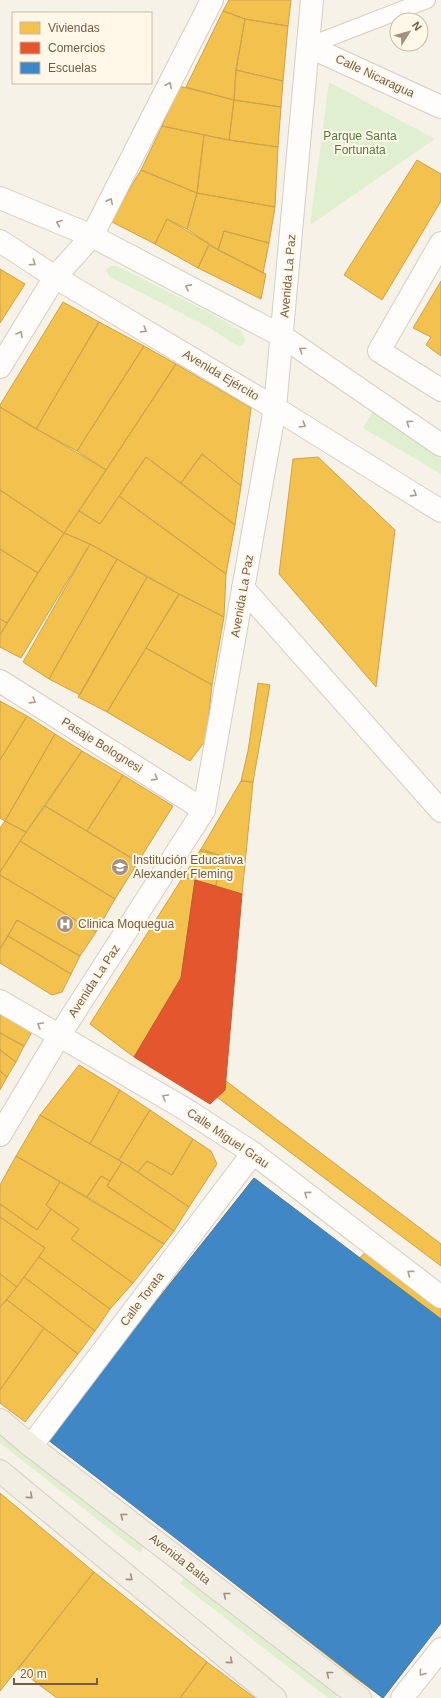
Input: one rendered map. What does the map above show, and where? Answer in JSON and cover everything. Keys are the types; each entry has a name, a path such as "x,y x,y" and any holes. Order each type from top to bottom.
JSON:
{"main road":[{"name":"Avenida Balta","path":"0,1420 31,1446 360,1698"},
{"path":"0,1471 275,1698"}],"street":[{"path":"0,367 55,277 92,236 212,0"},
{"name":"Avenida La Paz","path":"0,1135 59,1036 204,810 276,408 312,0"},
{"name":"Calle Nicaragua","path":"308,46 441,106"},
{"path":"0,198 92,236 282,336 441,445"},
{"name":"Avenida Ejército","path":"0,241 55,277 276,408 441,511"},
{"path":"441,243 379,351 441,390"},
{"path":"243,588 441,811"},
{"name":"Pasaje Bolognesi","path":"0,680 204,810"},
{"name":"Calle Miguel Grau","path":"0,1001 185,1109 252,1153 441,1297"},
{"name":"Calle Torata","path":"31,1446 252,1153"},
{"path":"402,1698 441,1649"}],"lane":[{"path":"308,46 427,0"}],"green space":[{"name":"Parque Santa Fortunata","path":"329,82 435,139 310,225"},
{"path":"111,266 117,266 214,315 241,331 245,339 244,344 239,347 210,328 109,276 106,270"},
{"path":"372,412 441,458 441,474 363,428"},
{"path":"0,1433 144,1547 140,1553 0,1443"},
{"path":"185,1577 338,1695 336,1698 328,1698 180,1583"}],"building: Viviendas":[{"path":"229,0 291,0 288,26 245,19 223,11"},
{"path":"223,11 245,19 236,70 234,100 186,87"},
{"path":"245,19 288,26 283,81 236,70"},
{"path":"236,70 283,81 281,107 234,100"},
{"path":"179,86 234,100 229,140 162,126"},
{"path":"234,100 281,107 278,147 229,140"},
{"path":"162,126 204,135 197,193 141,170"},
{"path":"204,135 278,147 275,207 197,193"},
{"path":"417,160 441,174 441,201 382,300 344,275"},
{"path":"141,170 197,193 187,229 167,219 155,244 110,221"},
{"path":"197,193 275,207 269,243 224,231 218,250 187,229"},
{"path":"167,219 209,244 198,268 155,244"},
{"path":"224,231 269,243 263,273 218,250"},
{"path":"209,245 266,274 261,299 198,268"},
{"path":"0,269 25,284 0,323"},
{"path":"441,281 441,356 426,345 431,337 413,328"},
{"path":"63,302 99,322 36,429 0,407 0,405"},
{"path":"99,322 144,346 77,451 36,429"},
{"path":"144,346 176,364 106,470 77,451"},
{"path":"176,364 251,408 241,486 202,454 181,483 146,457 100,524 79,511"},
{"path":"0,407 106,470 64,533 0,490"},
{"path":"202,454 241,486 235,525 181,483"},
{"path":"146,457 235,525 226,574 119,496"},
{"path":"318,457 395,530 376,687 279,574 293,459"},
{"path":"0,490 64,533 38,573 0,549"},
{"path":"119,496 226,574 224,617 179,594 90,544 64,533 79,511 100,524"},
{"path":"64,533 90,544 21,658 0,647 0,635"},
{"path":"90,544 117,559 49,679 23,662"},
{"path":"0,549 38,573 7,623 0,619"},
{"path":"117,559 147,577 80,695 49,679"},
{"path":"147,577 179,594 107,712 78,697"},
{"path":"179,594 224,617 212,685 146,648"},
{"path":"0,619 7,623 0,635"},
{"path":"146,648 212,685 206,740 190,761 107,712"},
{"path":"258,683 270,685 253,782 241,781 248,751"},
{"path":"0,701 27,716 0,760"},
{"path":"27,716 55,734 5,821 0,818 0,760"},
{"path":"55,734 82,751 26,832 5,821"},
{"path":"82,751 123,775 87,831 45,806"},
{"path":"123,775 173,806 138,862 87,831"},
{"path":"241,781 253,782 242,894 216,886 219,855 200,851"},
{"path":"45,806 138,862 115,899 20,841"},
{"path":"5,821 26,832 0,872 0,828"},
{"path":"20,841 115,899 96,932 0,875 0,872"},
{"path":"201,849 219,855 216,886 183,877"},
{"path":"0,875 96,932 80,956 17,920 0,949"},
{"path":"183,877 195,880 181,978 134,1057 90,1024"},
{"path":"17,920 80,956 71,974 8,936"},
{"path":"8,936 71,974 62,992 52,995 0,963 0,949"},
{"path":"0,1011 32,1032 24,1046 0,1033"},
{"path":"0,1033 24,1046 16,1062 0,1050"},
{"path":"0,1050 16,1062 7,1077 0,1071"},
{"path":"79,1065 120,1090 90,1144 40,1115"},
{"path":"0,1071 7,1077 0,1090"},
{"path":"226,1081 441,1244 441,1266 217,1097 225,1090"},
{"path":"120,1090 150,1110 119,1160 90,1144"},
{"path":"150,1110 193,1139 172,1175 147,1161 138,1172 119,1160"},
{"path":"40,1115 122,1162 110,1181 101,1176 87,1197 16,1156"},
{"path":"193,1139 211,1151 217,1164 189,1207 138,1172 147,1161 172,1175"},
{"path":"16,1156 60,1182 46,1205 51,1209 37,1230 0,1204 0,1185"},
{"path":"122,1162 189,1207 174,1231 107,1186"},
{"path":"101,1176 110,1181 107,1186 174,1231 164,1244 87,1197"},
{"path":"254,1178 318,1227 297,1258 231,1208"},
{"path":"60,1182 164,1244 133,1283 71,1239 79,1229 46,1205"},
{"path":"0,1204 37,1230 51,1209 79,1229 71,1239 133,1283 110,1309 39,1257 45,1248 0,1217"},
{"path":"231,1208 322,1278 251,1374 156,1301"},
{"path":"0,1217 45,1248 17,1287 0,1274"},
{"path":"373,1245 441,1298 441,1339 348,1269"},
{"path":"39,1257 110,1309 95,1331 24,1277"},
{"path":"348,1269 441,1339 441,1350 429,1368 333,1291"},
{"path":"0,1274 17,1287 0,1307"},
{"path":"24,1277 95,1331 78,1354 7,1300"},
{"path":"319,1282 333,1291 421,1361 326,1490 225,1408"},
{"path":"7,1300 44,1328 0,1390 0,1307"},
{"path":"156,1301 251,1374 144,1513 47,1439"},
{"path":"44,1328 78,1354 25,1422 0,1403 0,1390"},
{"path":"441,1350 441,1377 429,1368"},
{"path":"421,1361 441,1377 441,1498 401,1550 326,1490"},
{"path":"225,1408 429,1573 399,1613 242,1494 262,1470 209,1428"},
{"path":"0,1493 94,1572 0,1691"},
{"path":"238,1498 393,1621 353,1676 195,1553"},
{"path":"441,1498 441,1558 429,1573 401,1550"},
{"path":"441,1558 441,1582 429,1573"},
{"path":"94,1572 207,1662 180,1698 57,1698 18,1669"},
{"path":"429,1573 441,1582 441,1623 400,1676 370,1651"},
{"path":"370,1651 400,1676 383,1698 353,1676"},
{"path":"207,1662 255,1698 180,1698"}],"building: Comercios":[{"path":"195,880 242,894 225,1090 210,1104 134,1057 181,978"}],"building: Escuelas":[{"path":"254,1178 441,1319 441,1623 383,1698 47,1439"}],"place":[{"name":"Institución Educativa Alexander Fleming","path":"120,867"},
{"name":"Clinica Moquegua","path":"65,924"}]}
